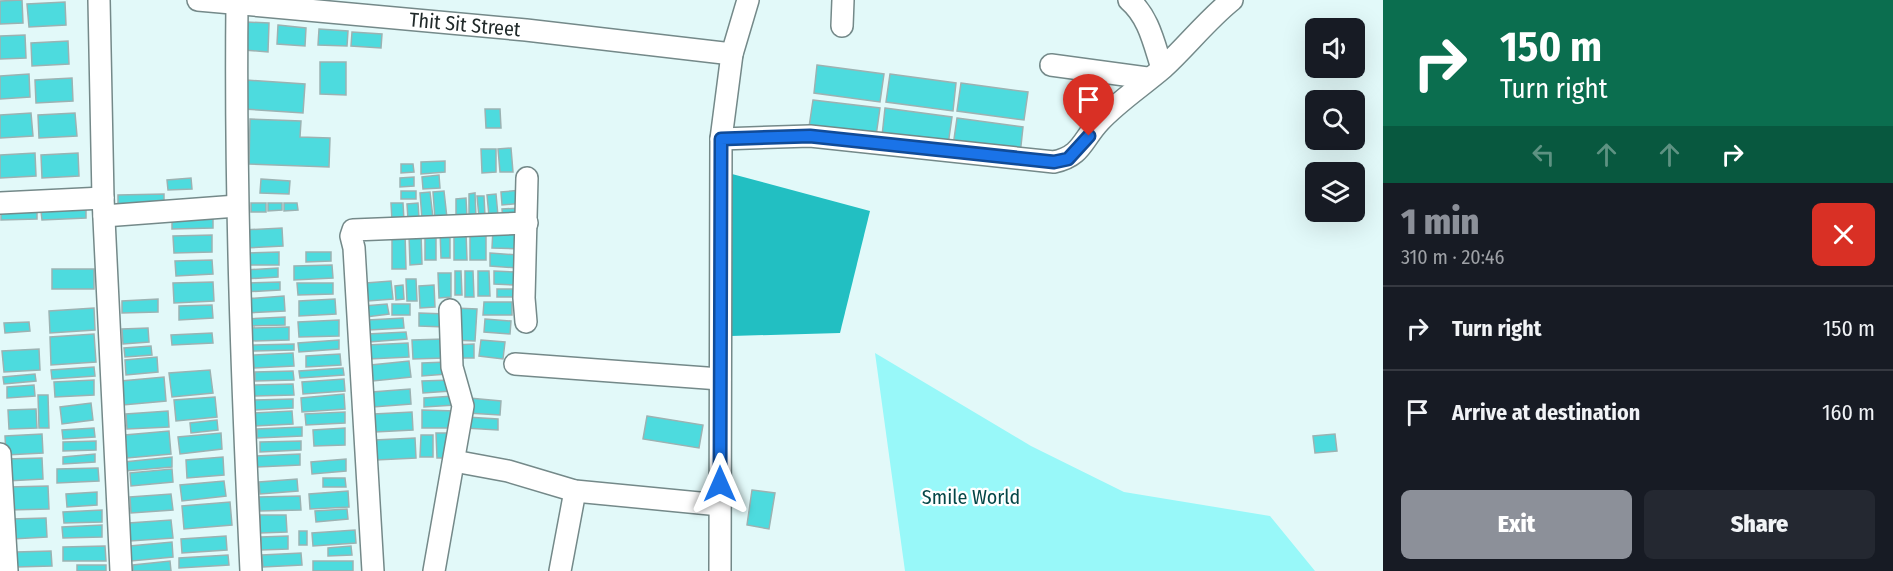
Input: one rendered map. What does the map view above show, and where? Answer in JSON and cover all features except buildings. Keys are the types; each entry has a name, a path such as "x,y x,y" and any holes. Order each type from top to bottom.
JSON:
{"street":[{"path":"99,0 103,207 121,571"},
{"name":"Thit Sit Street","path":"198,0 526,30 732,54"},
{"path":"720,571 721,139 732,54 748,0"},
{"path":"842,26 843,0"},
{"path":"1129,0 1136,6 1150,30 1155,73"},
{"path":"721,139 810,136 1054,162 1068,159 1079,151 1098,122 1155,73 1232,0"},
{"path":"229,2 251,571"},
{"path":"1051,65 1155,73"},
{"path":"526,177 524,298 526,322"},
{"path":"0,203 103,207 237,206"},
{"path":"373,571 354,248 351,236 353,230 527,223"},
{"path":"434,571 463,406 452,367 450,310"},
{"path":"515,364 720,379"},
{"path":"0,454 7,571"},
{"path":"453,462 508,471 575,490 720,505"},
{"path":"560,571 575,490"}],"green space":[{"name":"Smile World","path":"875,353 1031,446 1124,492 1270,516 1315,571 905,571"}],"shaded area":[{"path":"732,174 870,211 840,333 731,336"}],"route":[{"path":"720,484 721,139 810,136 1054,162 1068,159 1079,151 1089,136"}]}
